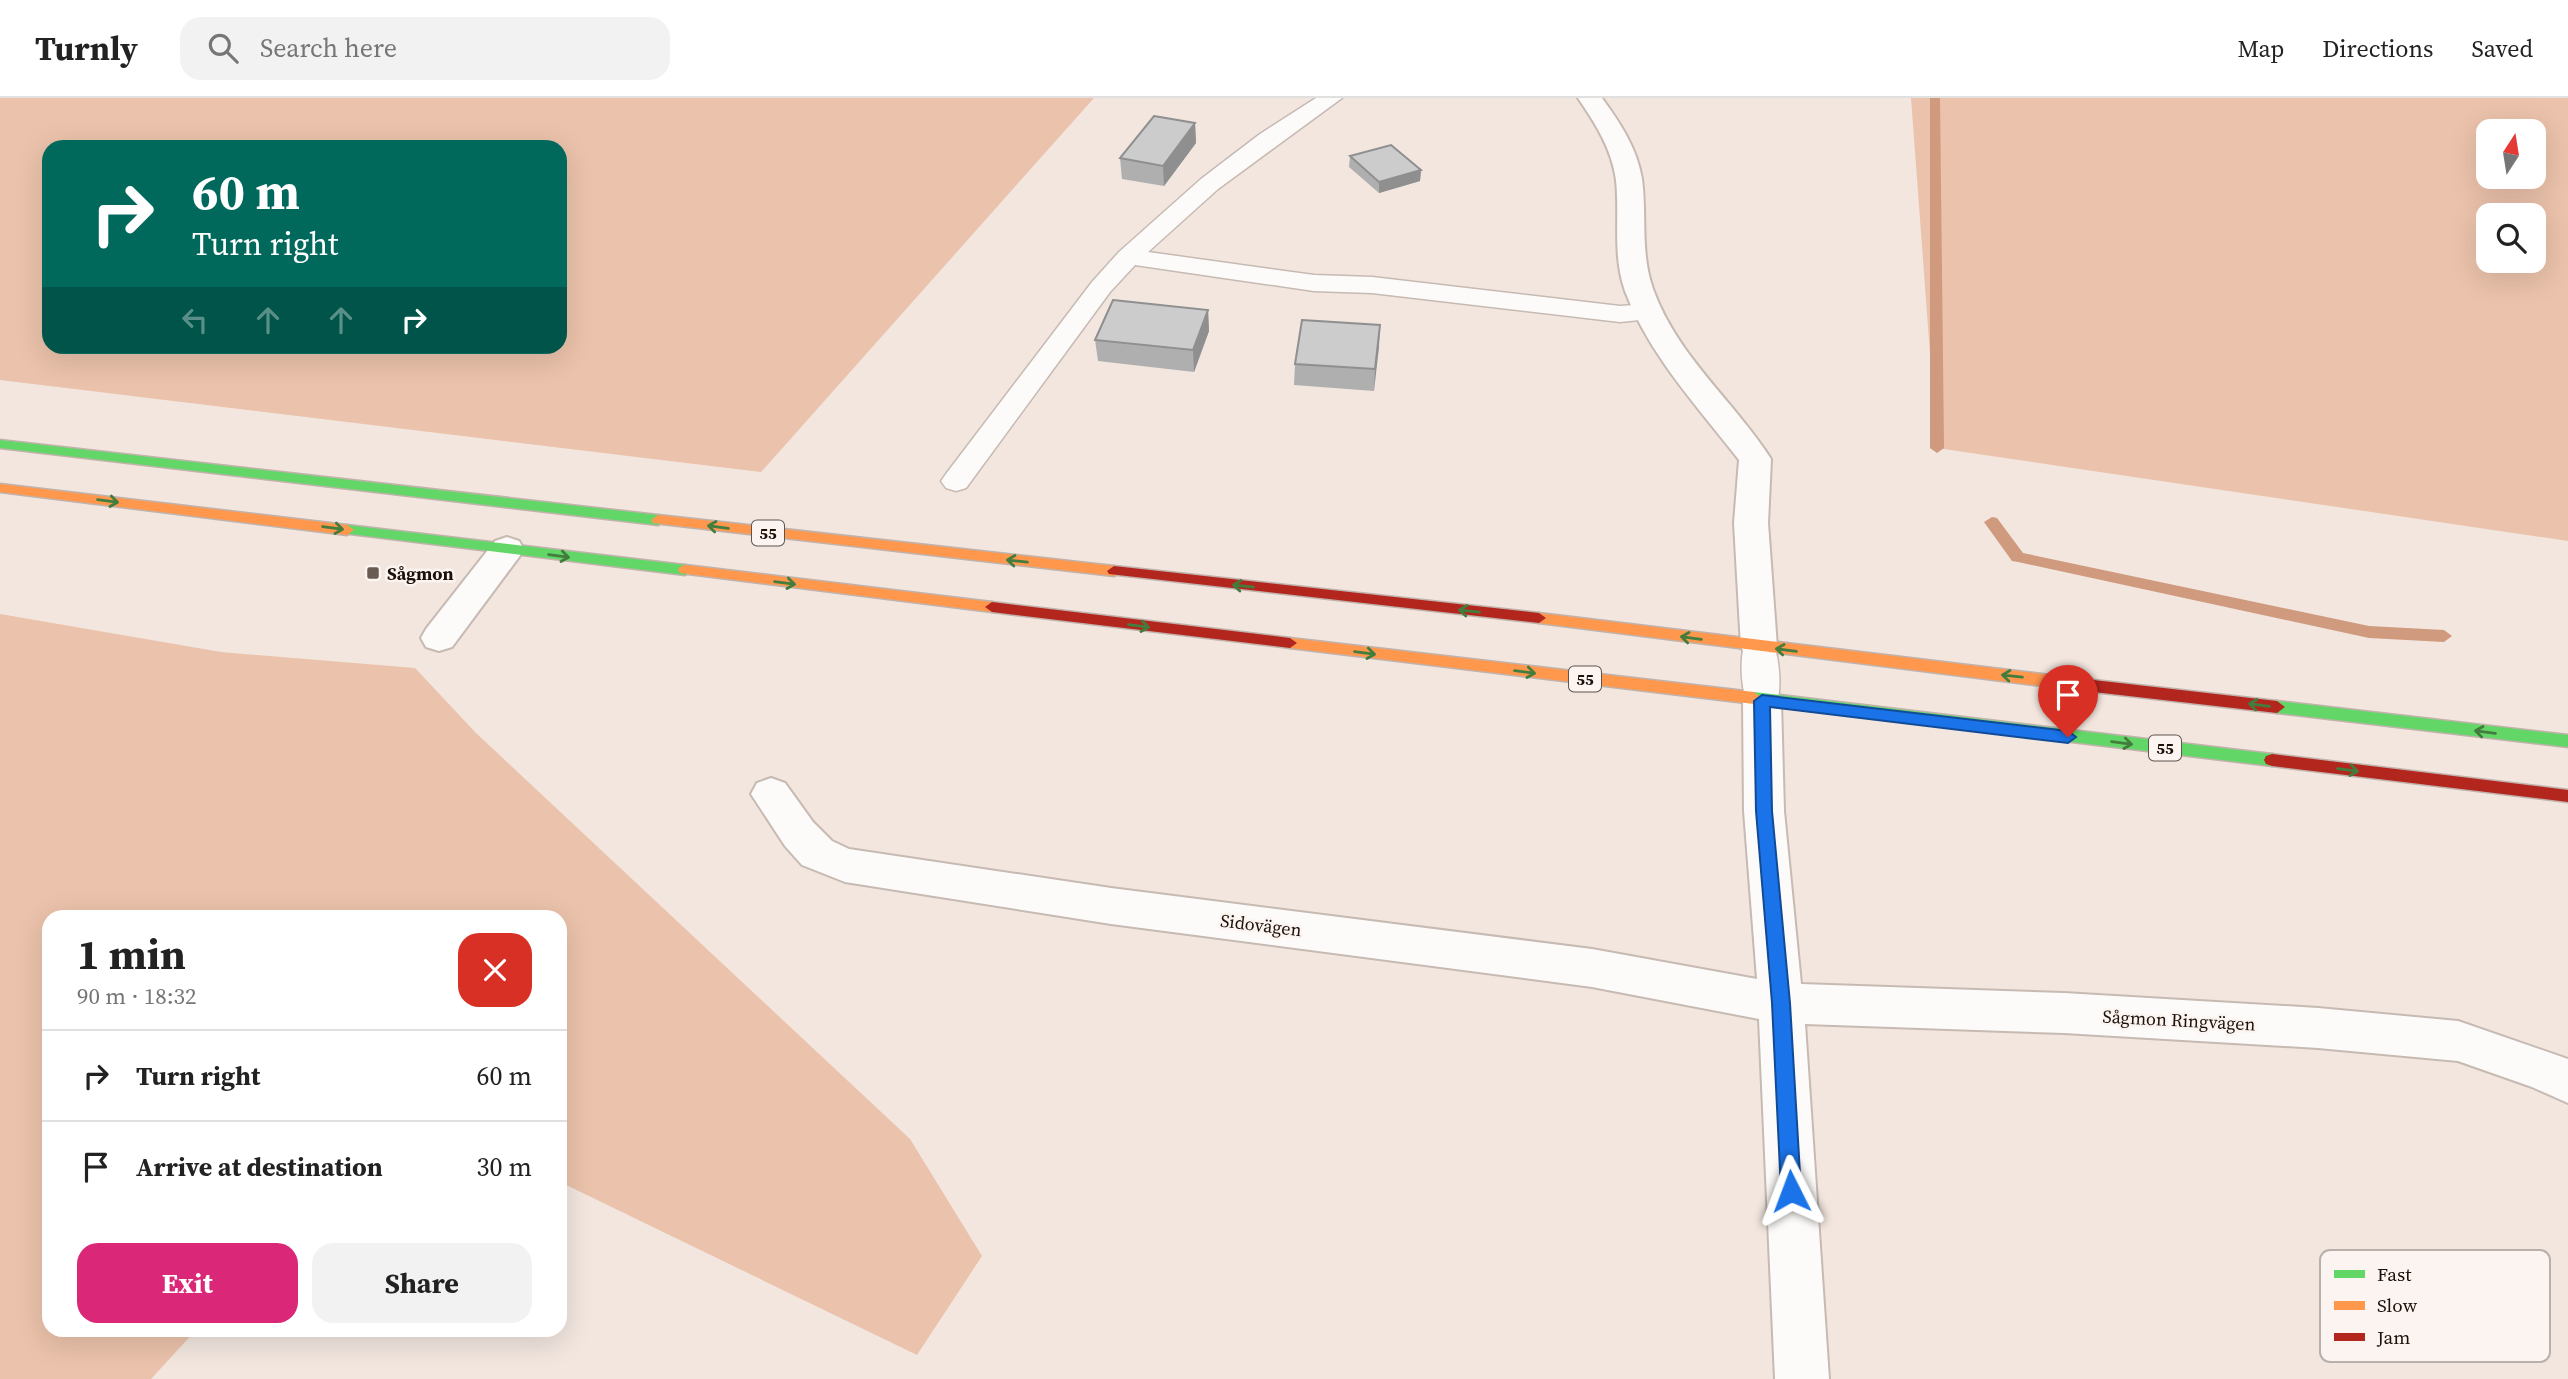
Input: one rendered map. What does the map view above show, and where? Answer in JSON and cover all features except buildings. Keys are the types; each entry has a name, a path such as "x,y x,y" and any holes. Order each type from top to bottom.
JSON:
{"highway":[{"name":"55","path":"0,444 1523,616 1759,647 2568,741"},
{"name":"55","path":"0,488 2568,796"}],"street":[{"path":"1590,98 1621,147 1628,171 1632,265 1650,312 1663,338 1755,459 1751,523 1759,647"},
{"path":"439,638 507,549"},
{"path":"1762,701 1764,811 1781,1003 1801,1379"},
{"name":"Sidovägen","path":"771,794 799,834 817,853 845,865 1124,908 1592,968 1781,1003"},
{"name":"Sågmon Ringvägen","path":"1781,1003 2064,1013 2318,1028 2458,1041 2545,1070 2568,1082"}],"lane":[{"path":"956,481 1101,287 1128,257 1191,196 1284,127 1331,98"},
{"path":"1128,257 1314,283 1371,285 1620,314 1650,312"},
{"path":"1759,647 1762,701"}],"shaded area":[{"path":"0,98 1094,98 761,472 0,380"},
{"path":"1911,98 2568,98 2568,541 1937,448"},
{"path":"0,614 221,652 415,668 476,733 910,1139 982,1256 917,1355 567,1185 567,910 42,910 42,1337 190,1337 151,1379 0,1379"}],"waterway":[{"path":"1935,98 1937,448"},
{"path":"1992,522 2018,557 2369,632 2444,636"}],"traffic: fast":[{"path":"0,444 658,520"},
{"path":"347,530 685,570"},
{"path":"1754,698 2272,760"},
{"path":"2277,707 2568,741"}],"traffic: slow":[{"path":"0,488 347,530"},
{"path":"658,520 1114,571"},
{"path":"685,570 992,607"},
{"path":"1539,618 2050,681"},
{"path":"1290,643 1754,698"}],"traffic: jam":[{"path":"1114,571 1539,618"},
{"path":"992,607 1290,643"},
{"path":"2050,681 2277,707"},
{"path":"2272,760 2568,796"}],"place":[{"name":"Sågmon","path":"373,573"}],"route":[{"path":"1791,1191 1781,1003 1764,811 1762,701 2068,737"}]}
